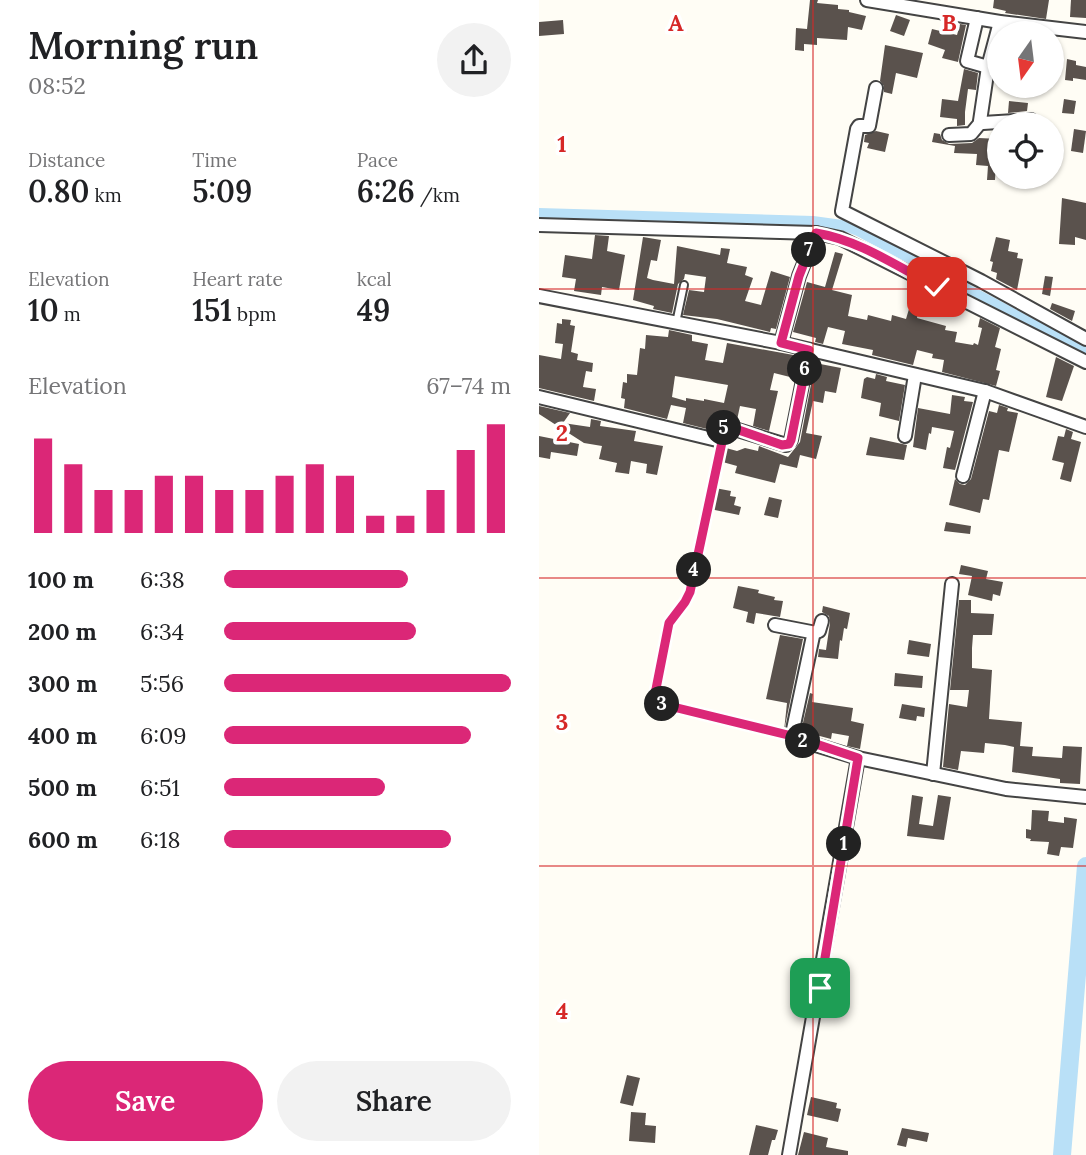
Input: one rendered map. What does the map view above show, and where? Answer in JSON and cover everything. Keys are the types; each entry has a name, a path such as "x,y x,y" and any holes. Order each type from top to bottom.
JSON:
{"street":[{"path":"867,0 910,3 994,21"},
{"path":"977,18 967,61 987,67"},
{"path":"1064,29 1086,32"},
{"path":"981,122 979,118 987,73"},
{"path":"876,88 869,126 859,126 857,129 842,211 981,281 1086,339"},
{"path":"949,135 971,134 981,122 987,122"},
{"path":"539,225 816,233 840,238 1086,362"},
{"path":"781,343 799,276 816,233"},
{"path":"539,296 781,343 985,391 1086,428"},
{"path":"539,397 721,441 725,428 728,427 782,445 789,444 809,350"},
{"path":"905,436 915,375"},
{"path":"963,476 985,391"},
{"path":"933,774 952,584"},
{"path":"775,625 813,633 819,631 822,621"},
{"path":"813,633 792,736 858,758 933,774 1018,791 1084,797"},
{"path":"789,1155 858,758"}],"lane":[{"path":"676,323 684,285"}],"path":[{"path":"721,441 690,592 669,623 655,694 661,704 792,736"}],"building":[{"path":"810,0 838,5 838,9 866,16 862,30 848,27 847,40 817,38 817,45 804,44 804,51 795,50 796,28 807,29"},
{"path":"994,0 1049,0 1046,19 1005,13 1006,11 993,8"},
{"path":"1071,0 1086,0 1086,18 1070,17"},
{"path":"896,15 910,20 904,36 890,31"},
{"path":"563,20 564,34 539,36 539,22"},
{"path":"960,24 966,25 958,62 942,58 945,50 928,44 932,29 957,35"},
{"path":"885,45 923,53 917,78 896,73 892,94 884,92 880,81"},
{"path":"1067,59 1086,67 1086,80 1065,80"},
{"path":"964,69 978,73 976,90 968,89 965,125 957,126 957,119 940,117 942,99 958,101"},
{"path":"1064,99 1076,101 1074,114 1062,112"},
{"path":"1009,101 1028,103 1027,111 1008,112"},
{"path":"1074,129 1086,131 1083,153 1071,151"},
{"path":"876,131 889,134 885,152 867,148 869,143 864,142 865,135"},
{"path":"934,133 940,134 942,140 949,144 972,143 979,138 987,138 987,166 976,165 977,154 954,153 955,146 932,142"},
{"path":"1062,198 1086,203 1086,240 1075,237 1075,245 1059,244"},
{"path":"595,235 609,236 607,251 625,255 619,290 602,287 601,295 574,291 576,279 562,277 565,255 592,259"},
{"path":"643,237 661,240 657,261 651,260 647,278 653,280 674,284 677,246 720,255 721,248 730,249 727,263 747,267 745,275 753,278 745,301 761,305 771,271 790,277 776,329 771,328 770,332 717,319 683,315 689,290 704,292 706,277 685,274 678,284 672,313 653,309 654,306 633,300"},
{"path":"996,237 1010,240 1008,251 1018,253 1017,258 1023,259 1017,290 996,279 997,273 991,271 993,262 990,261"},
{"path":"835,252 843,254 832,290 852,295 848,316 867,320 868,315 891,321 892,315 906,319 909,309 918,312 917,318 957,332 955,342 973,345 978,345 982,328 978,327 980,318 1000,328 995,347 1001,349 996,370 1000,371 996,386 942,372 944,360 932,358 933,354 917,350 913,365 872,355 873,350 842,344 845,331 828,327 823,344 815,342 816,338 793,332 807,282 825,287"},
{"path":"1045,276 1053,277 1050,296 1042,294"},
{"path":"1052,303 1075,311 1072,321 1050,309"},
{"path":"562,319 571,320 570,325 575,326 571,352 578,354 577,360 593,363 592,372 586,371 583,387 596,389 594,401 539,388 539,355 561,359 563,344 555,343 557,323 562,324"},
{"path":"669,330 692,335 692,341 708,344 705,360 723,363 727,343 799,356 794,378 774,373 770,390 778,391 769,431 753,426 756,409 740,406 737,420 715,415 711,430 683,423 686,408 671,405 667,419 624,408 625,399 621,398 623,382 627,383 627,374 637,375 640,348 645,349 646,335 668,337","holes":["675,376 728,385 724,403 686,398 686,401 672,397"]},
{"path":"1056,357 1074,366 1062,401 1046,397"},
{"path":"815,363 841,368 836,393 825,391 823,403 813,401 806,433 822,436 816,459 800,455 797,468 780,464 775,483 735,473 737,466 719,461 722,450 726,448 758,451 759,446 788,457 800,442"},
{"path":"876,374 887,377 886,381 905,385 899,421 879,416 881,403 861,398 864,379 875,379"},
{"path":"952,395 965,397 964,401 973,402 955,470 943,468 947,447 950,448 954,431 932,427 926,450 913,447 918,408 950,414"},
{"path":"999,405 1008,408 1007,411 1018,413 1009,452 999,450 989,500 983,499 980,513 949,505 955,479 965,485 971,479 989,411 997,413"},
{"path":"539,406 570,413 563,423 590,427 591,419 601,421 600,426 636,431 634,441 663,446 657,475 646,473 647,464 631,461 629,474 615,472 617,463 599,459 602,446 584,443 539,414"},
{"path":"1066,429 1073,432 1071,439 1081,442 1071,482 1060,479 1064,463 1052,460 1058,436 1064,437"},
{"path":"539,436 579,444 577,456 551,452 550,459 539,457"},
{"path":"870,437 907,445 904,460 866,455"},
{"path":"715,488 731,491 730,496 736,497 734,505 741,507 739,515 710,509"},
{"path":"769,497 782,500 778,518 764,515"},
{"path":"946,522 971,526 970,534 944,531"},
{"path":"961,565 988,571 986,579 1003,582 1000,596 993,594 992,601 968,595 972,576 959,574"},
{"path":"738,586 759,590 758,593 783,601 780,617 756,613 754,624 746,622 748,612 733,608"},
{"path":"959,600 971,600 971,613 994,614 992,635 973,635 972,648 972,668 992,670 989,719 1022,722 1020,746 1033,747 1032,756 1062,758 1063,746 1082,747 1080,784 1060,783 1060,779 1012,772 1014,747 1005,745 985,743 984,753 961,751 958,770 943,767 949,704 967,707 969,690 950,690"},
{"path":"823,606 850,613 847,629 844,628 842,641 840,640 838,659 818,657 819,649 826,650 830,623 829,616 822,612"},
{"path":"780,635 803,639 784,731 787,703 766,699"},
{"path":"909,640 931,644 929,657 907,654"},
{"path":"895,673 923,676 922,688 894,686"},
{"path":"810,693 813,694 812,702 853,708 851,721 864,724 860,749 847,746 849,736 832,733 831,739 801,731"},
{"path":"902,704 925,708 924,717 917,716 916,721 899,718"},
{"path":"912,795 923,797 919,824 933,826 938,795 951,797 944,840 907,836"},
{"path":"1032,810 1049,811 1048,821 1064,823 1064,817 1077,819 1073,848 1061,847 1059,856 1047,854 1049,842 1030,841 1031,839 1026,838 1026,829 1031,830"},
{"path":"627,1075 640,1078 633,1106 620,1103"},
{"path":"811,1097 837,1103 836,1108 841,1109 838,1122 807,1115"},
{"path":"631,1112 646,1113 645,1125 656,1126 655,1143 629,1141"},
{"path":"756,1125 778,1130 768,1155 749,1155"},
{"path":"902,1128 929,1133 927,1142 908,1138 906,1147 897,1145"},
{"path":"804,1132 828,1138 826,1147 848,1151 848,1155 798,1155"}],"waterway":[{"path":"539,213 813,221 842,225 1086,352"},
{"path":"1062,1155 1086,866"}],"route":[{"path":"820,988 858,758 792,736 661,704 655,694 671,617 690,592 725,428 730,427 782,445 789,444 791,440 809,350 781,343 799,276 816,233 855,244 937,287"}]}
